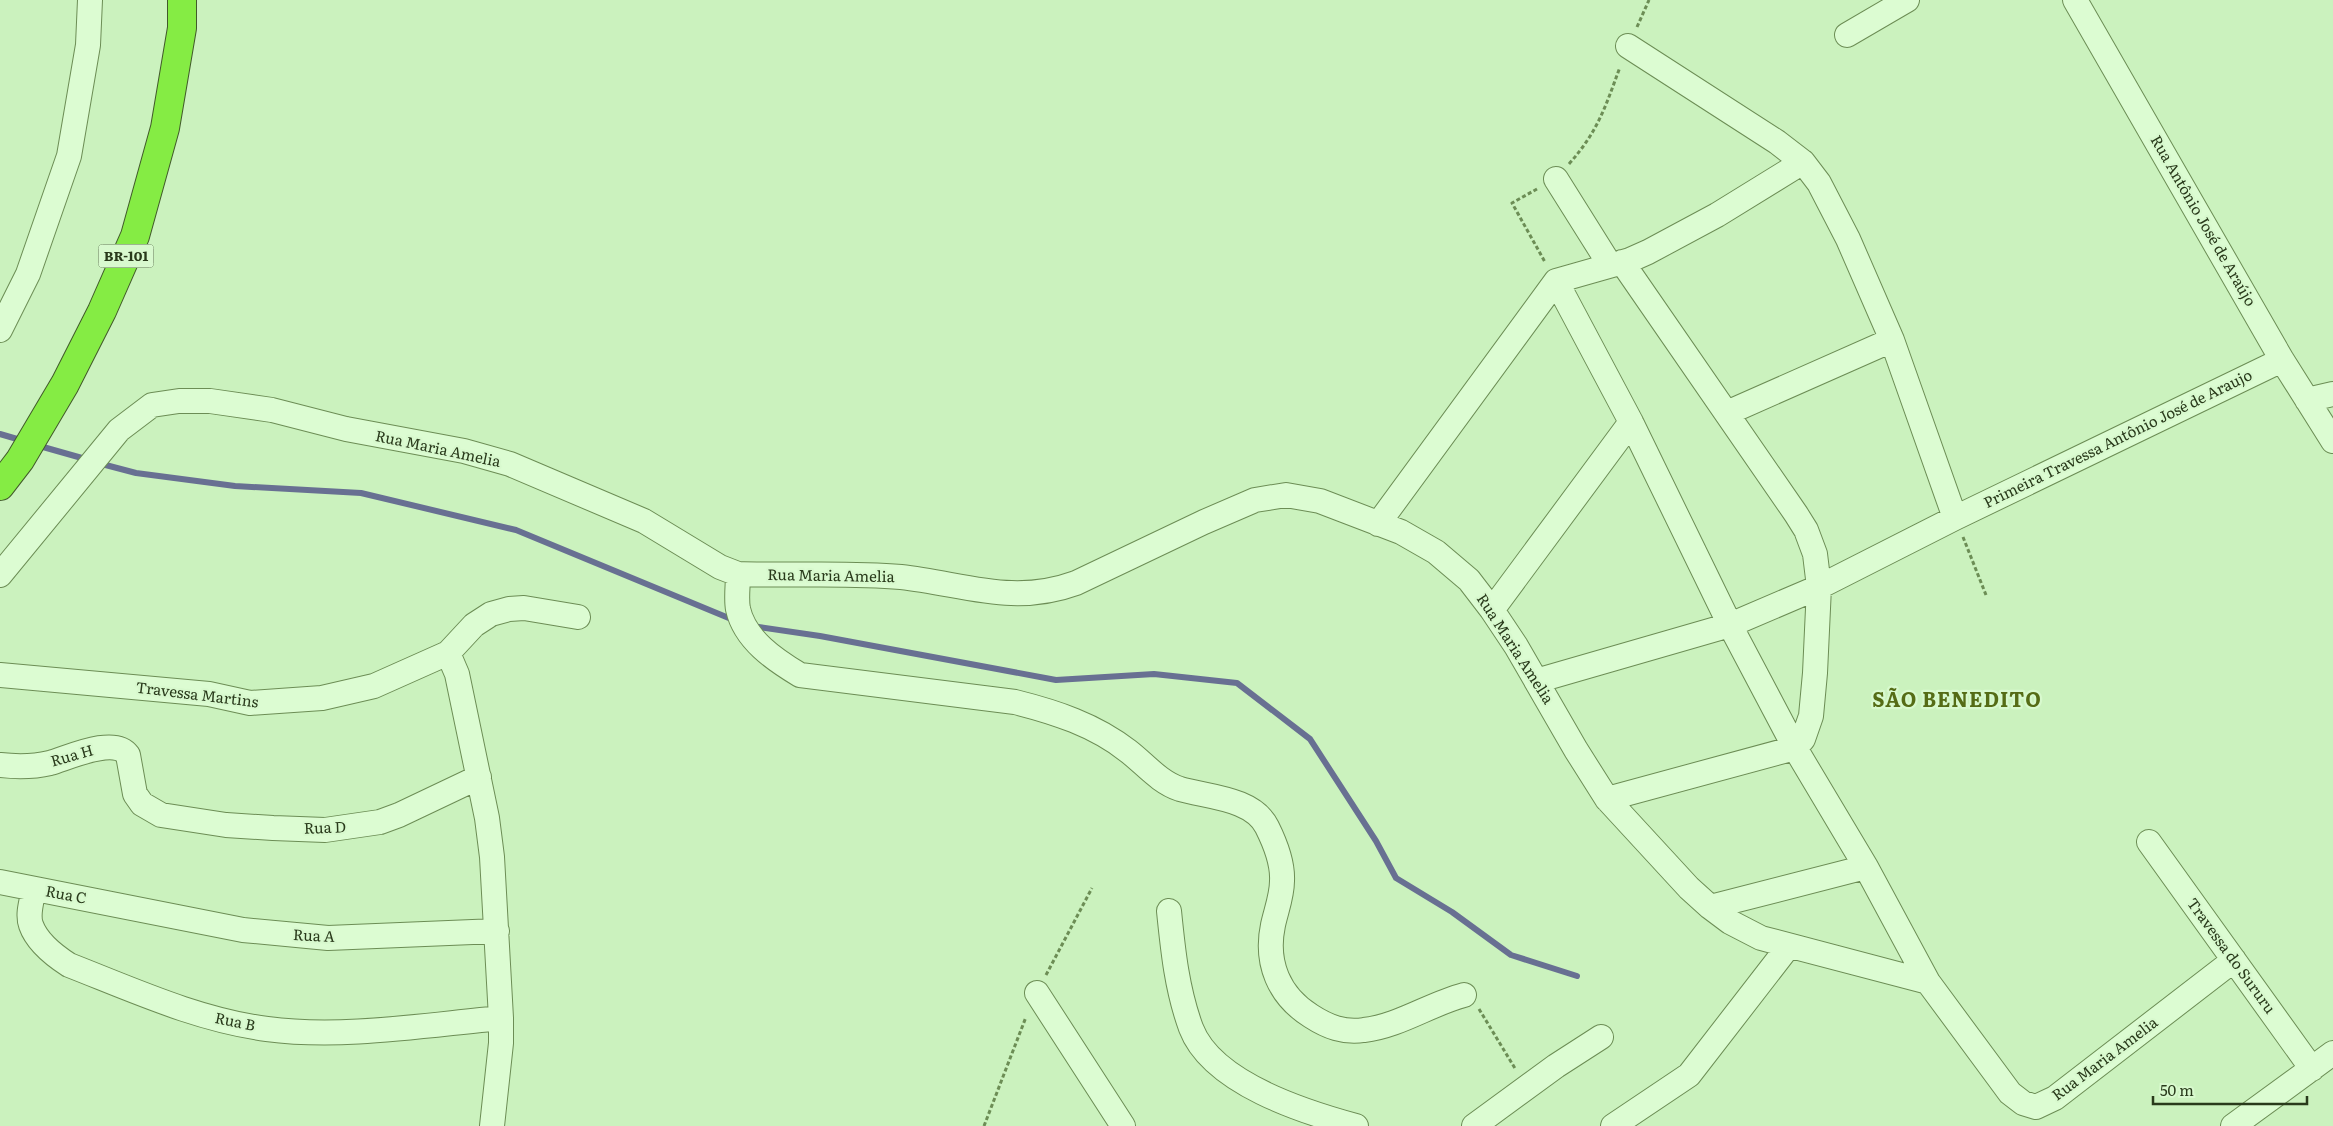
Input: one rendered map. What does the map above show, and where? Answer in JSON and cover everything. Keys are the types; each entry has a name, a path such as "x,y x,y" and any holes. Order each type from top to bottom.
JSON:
{"highway":[{"name":"BR-101","path":"0,486 20,460 66,384 102,311 135,236 165,128 182,28 182,0"}],"street":[{"path":"0,330 28,274 69,156 88,45 90,0"},
{"path":"1847,35 1907,0"},
{"name":"Rua Antônio José de Araújo","path":"2075,0 2282,360 2333,441"},
{"path":"1628,46 1746,122 1803,162 1823,191 1844,231 1892,340 1955,518"},
{"path":"1378,524 1556,281 1616,264 1648,252 1709,220 1803,162"},
{"path":"1556,178 1616,264 1727,413 1806,530 1819,571 1815,673 1810,716 1803,739 1795,748 1607,799"},
{"name":"Rua Maria Amelia","path":"1556,281 1631,422 1730,625 1795,748 1866,867 1928,982 2010,1092 2023,1103 2036,1107 2055,1098 2234,960"},
{"path":"1727,413 1892,340"},
{"name":"Primeira Travessa Antônio José de Araujo","path":"1536,681 1730,625 1819,587 1955,518 2282,360"},
{"path":"2307,400 2333,394"},
{"name":"Rua Maria Amelia","path":"0,575 118,430 152,405 178,401 210,401 272,410 346,430 464,451 510,464 644,520 720,568 738,574 900,577 1004,594 1026,594 1057,590 1255,500 1286,495 1311,500 1401,532 1436,552 1469,580 1492,610 1607,799 1671,869 1710,907 1730,922 1761,938 1788,947 1928,982"},
{"path":"1492,610 1631,422"},
{"path":"738,574 738,608 751,636 775,659 800,675 815,679 1015,702 1047,710 1087,726 1111,739 1162,780 1178,788 1244,807 1259,815 1267,826 1278,856 1282,880 1272,926 1270,949 1281,988 1296,1007 1318,1021 1343,1031 1366,1030 1400,1020 1464,995"},
{"name":"Travessa Martins","path":"0,675 210,694 250,703 322,698 374,686 448,653 474,625 491,614 508,609 524,608 578,617"},
{"path":"448,653 456,674 479,777 492,856 501,1018 501,1043 492,1126"},
{"name":"Rua H","path":"0,765 29,766 50,763 94,748 121,749 128,755 135,794 142,804 161,815"},
{"name":"Rua D","path":"161,815 226,825 325,830 356,826 399,815 479,777"},
{"name":"Travessa do Sururu","path":"2149,842 2312,1069"},
{"path":"1710,907 1866,867"},
{"name":"Rua C","path":"0,882 133,908"},
{"name":"Rua B","path":"34,889 30,913 31,925 53,954 69,965 207,1016 266,1029 323,1034 501,1018"},
{"name":"Rua A","path":"133,908 244,930 328,938 497,931"},
{"path":"1169,912 1176,969 1191,1029 1214,1059 1238,1080 1256,1089 1306,1111 1356,1126"},
{"path":"1613,1126 1689,1075 1788,947"},
{"path":"1037,993 1123,1126"},
{"path":"1474,1126 1601,1037"},
{"path":"2233,1126 2333,1053"}],"path":[{"path":"1556,281 1512,203 1556,178 1587,143 1597,126 1628,46 1649,0"},
{"path":"1955,518 1986,595"},
{"path":"1464,995 1473,1001 1485,1017 1526,1088"}],"waterway":[{"path":"0,434 24,441"},
{"path":"36,445 89,460"},
{"path":"98,463 136,473 235,486 361,493 516,530 736,621"},
{"path":"752,626 820,636 1056,680 1154,674 1237,683 1310,739 1376,841 1396,878 1452,912 1511,955 1577,976"}],"district":[{"name":"SÃO BENEDITO","path":"1957,700"}]}
